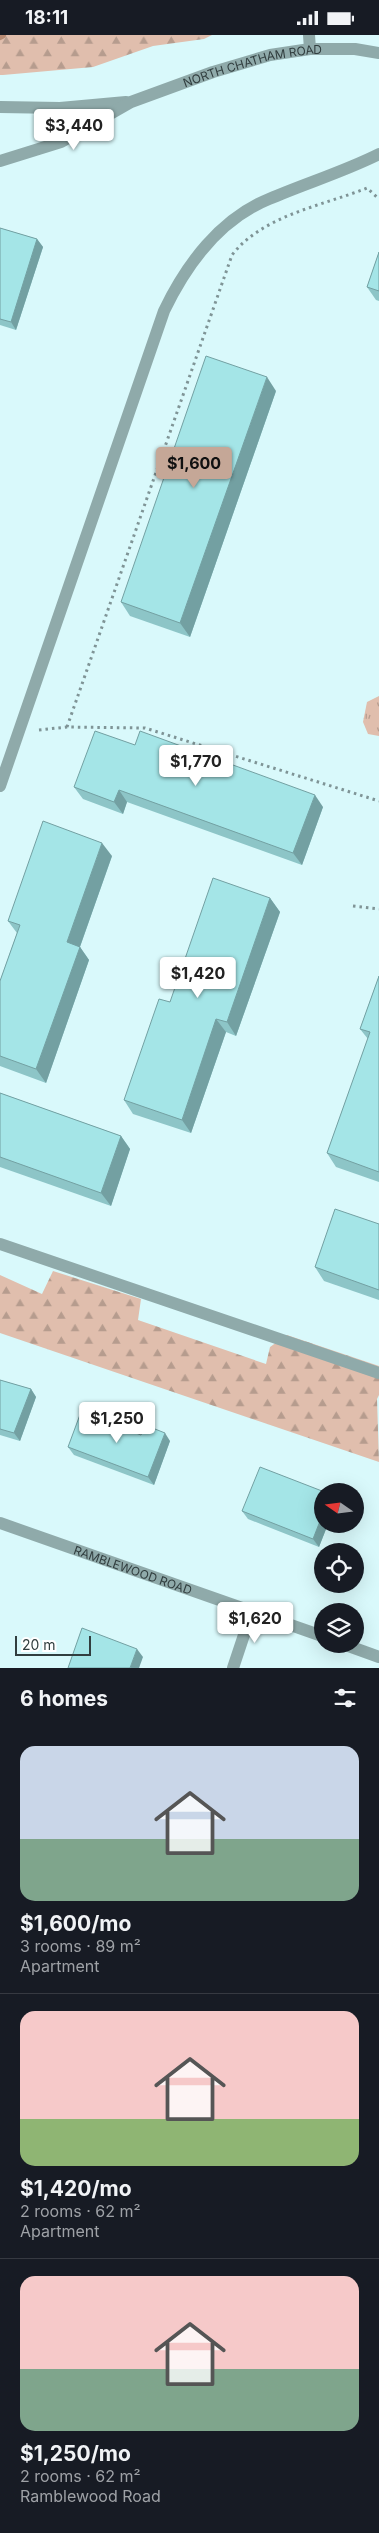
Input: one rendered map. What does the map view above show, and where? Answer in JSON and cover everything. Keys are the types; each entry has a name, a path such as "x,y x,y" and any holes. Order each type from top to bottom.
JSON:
{"street":[{"path":"309,35 310,49"},
{"name":"NORTH CHATHAM ROAD","path":"0,161 61,142 131,102 213,72 270,55 310,49 355,49 379,53"},
{"name":"NORTH CHATHAM ROAD","path":"0,107 60,108 131,102"},
{"path":"0,786 164,311 180,279 196,257 237,218 268,199 326,178 379,154"},
{"path":"0,1244 379,1373"},
{"name":"RAMBLEWOOD ROAD","path":"0,1523 314,1633"},
{"path":"233,1668 252,1611"},
{"path":"364,1652 379,1657"}],"path":[{"path":"68,727 232,255 240,245 258,231 282,219 367,188 379,199"},
{"path":"18,733 68,727 145,728 379,801"},
{"path":"353,906 379,909"}],"green space":[{"path":"0,35 212,35 204,39 153,46 93,67 0,75"},
{"path":"379,696 379,736 368,734 363,722 367,702"},
{"path":"53,1271 141,1299 138,1320 266,1364 270,1347 287,1335 379,1366 379,1395 377,1399 379,1462 0,1333 0,1275 42,1294"}],"building":[{"path":"0,228 37,239 11,322 0,319"},
{"path":"379,252 379,291 367,287"},
{"path":"206,356 267,377 180,623 121,602"},
{"path":"95,731 135,745 140,731 315,795 293,853 119,790 114,802 74,787"},
{"path":"43,821 102,843 67,942 80,947 36,1069 0,1056 0,981 20,925 8,921"},
{"path":"213,878 270,898 227,1022 216,1019 182,1120 124,1100 159,999 170,1002"},
{"path":"379,976 379,1172 327,1153 370,1032 360,1029"},
{"path":"0,1093 121,1136 101,1193 0,1157"},
{"path":"335,1209 379,1224 379,1290 315,1267"},
{"path":"0,1380 31,1389 14,1433 0,1429"},
{"path":"81,1412 141,1435 145,1425 165,1433 148,1477 68,1447"},
{"path":"260,1467 314,1488 315,1533 313,1539 242,1511"},
{"path":"82,1628 137,1649 130,1668 68,1668"}]}
